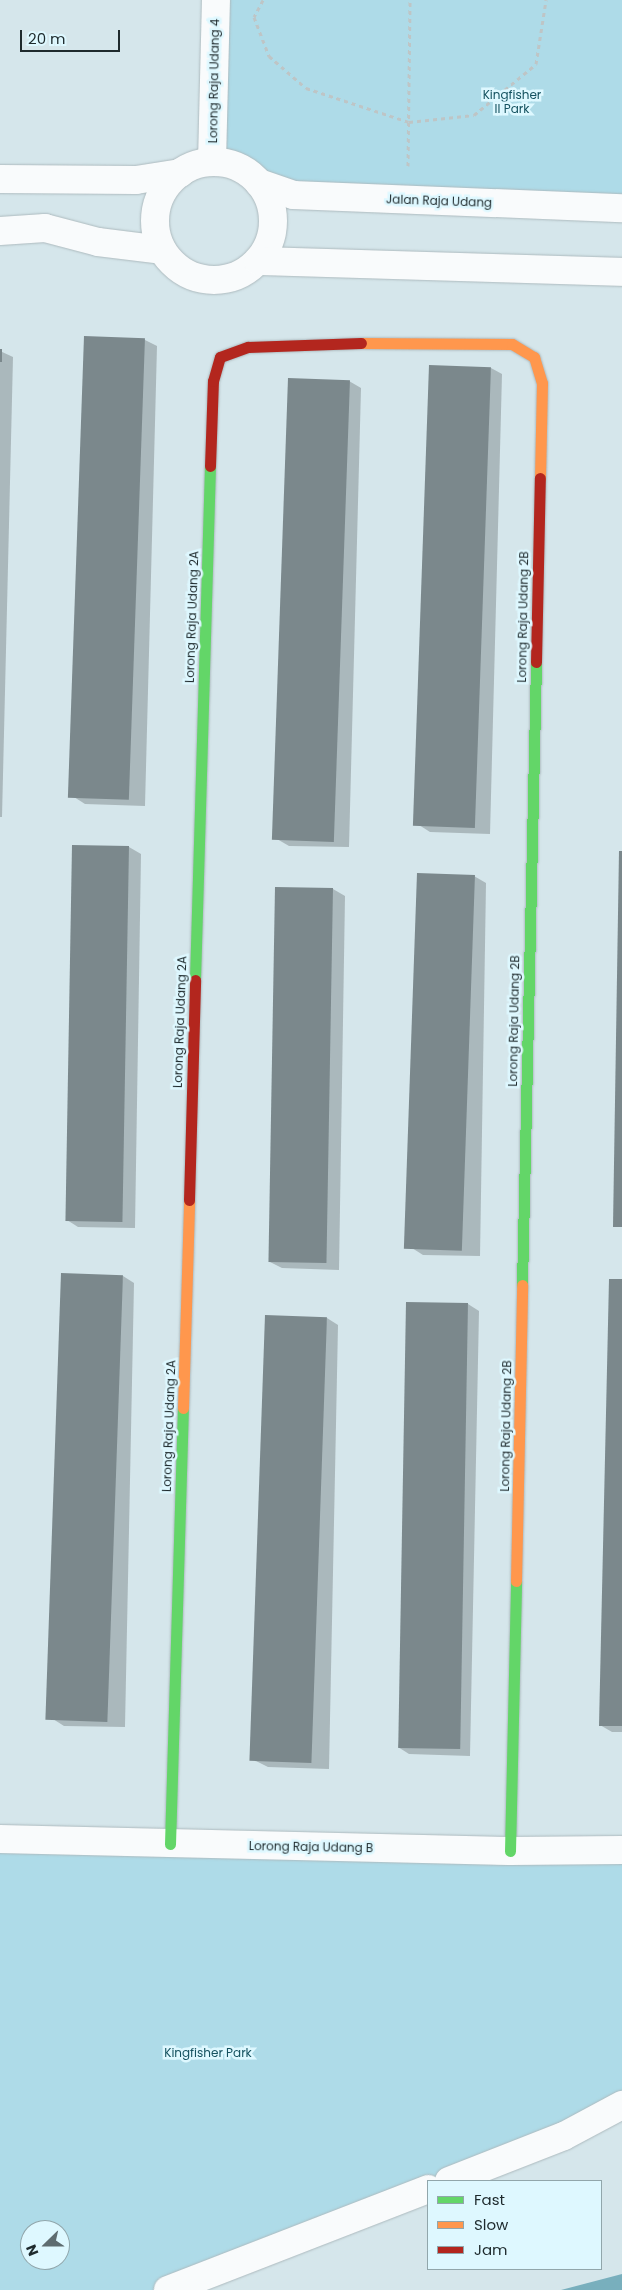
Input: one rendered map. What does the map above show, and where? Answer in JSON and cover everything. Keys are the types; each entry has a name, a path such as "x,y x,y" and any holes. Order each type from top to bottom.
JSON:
{"street":[{"name":"Lorong Raja Udang 4","path":"212,162 216,0"},
{"path":"0,179 136,180 180,173 212,162 230,164 259,183 272,214 267,247 258,261 243,273 226,280 207,280 189,275 173,265 162,250 156,233 155,216 159,199 168,184 180,173"},
{"name":"Jalan Raja Udang","path":"259,183 294,195 622,208"},
{"path":"0,231 45,228 98,242 162,250"},
{"path":"258,261 622,272"},
{"name":"Lorong Raja Udang 2A","path":"170,1844 213,381 220,357 248,347 374,342"},
{"name":"Lorong Raja Udang 2B","path":"374,342 512,344 534,357 542,383 510,1851"},
{"name":"Lorong Raja Udang B","path":"0,1839 510,1851 622,1850"},
{"path":"452,2180 564,2136 622,2105"},
{"path":"168,2290 427,2190"}],"path":[{"path":"263,0 254,17 270,56 306,88 409,122 474,115 536,64 546,0"},
{"path":"408,166 410,0"}],"green space":[{"name":"Kingfisher II Park","path":"216,0 622,0 622,208 259,183 229,164 212,162"},
{"name":"Kingfisher Park","path":"0,1839 622,1850 622,2105 438,2180 427,2180 427,2184 168,2290 0,2290"}],"shaded area":[{"path":"622,2274 622,2290 561,2290"}],"building":[{"path":"84,336 145,338 129,800 68,798"},
{"path":"0,349 2,349 2,362 0,362"},
{"path":"429,365 491,367 475,828 413,826"},
{"path":"288,378 350,380 334,842 272,840"},
{"path":"72,845 129,846 122,1222 65,1221"},
{"path":"619,851 622,851 622,1227 613,1227"},
{"path":"417,873 475,875 462,1251 404,1249"},
{"path":"275,887 333,888 326,1263 268,1262"},
{"path":"61,1273 123,1275 107,1722 45,1720"},
{"path":"609,1279 622,1279 622,1726 599,1726"},
{"path":"406,1302 468,1303 460,1749 398,1748"},
{"path":"265,1315 327,1317 311,1763 249,1761"}],"traffic: fast":[{"path":"195,980 210,466"},
{"path":"522,1285 536,662"},
{"path":"170,1844 183,1408"},
{"path":"510,1851 516,1581"}],"traffic: slow":[{"path":"361,343 512,344 534,357 542,383 540,478"},
{"path":"183,1408 189,1200"},
{"path":"516,1581 522,1285"}],"traffic: jam":[{"path":"210,466 213,381 220,357 248,347 361,343"},
{"path":"536,662 540,478"},
{"path":"189,1200 195,980"}]}
